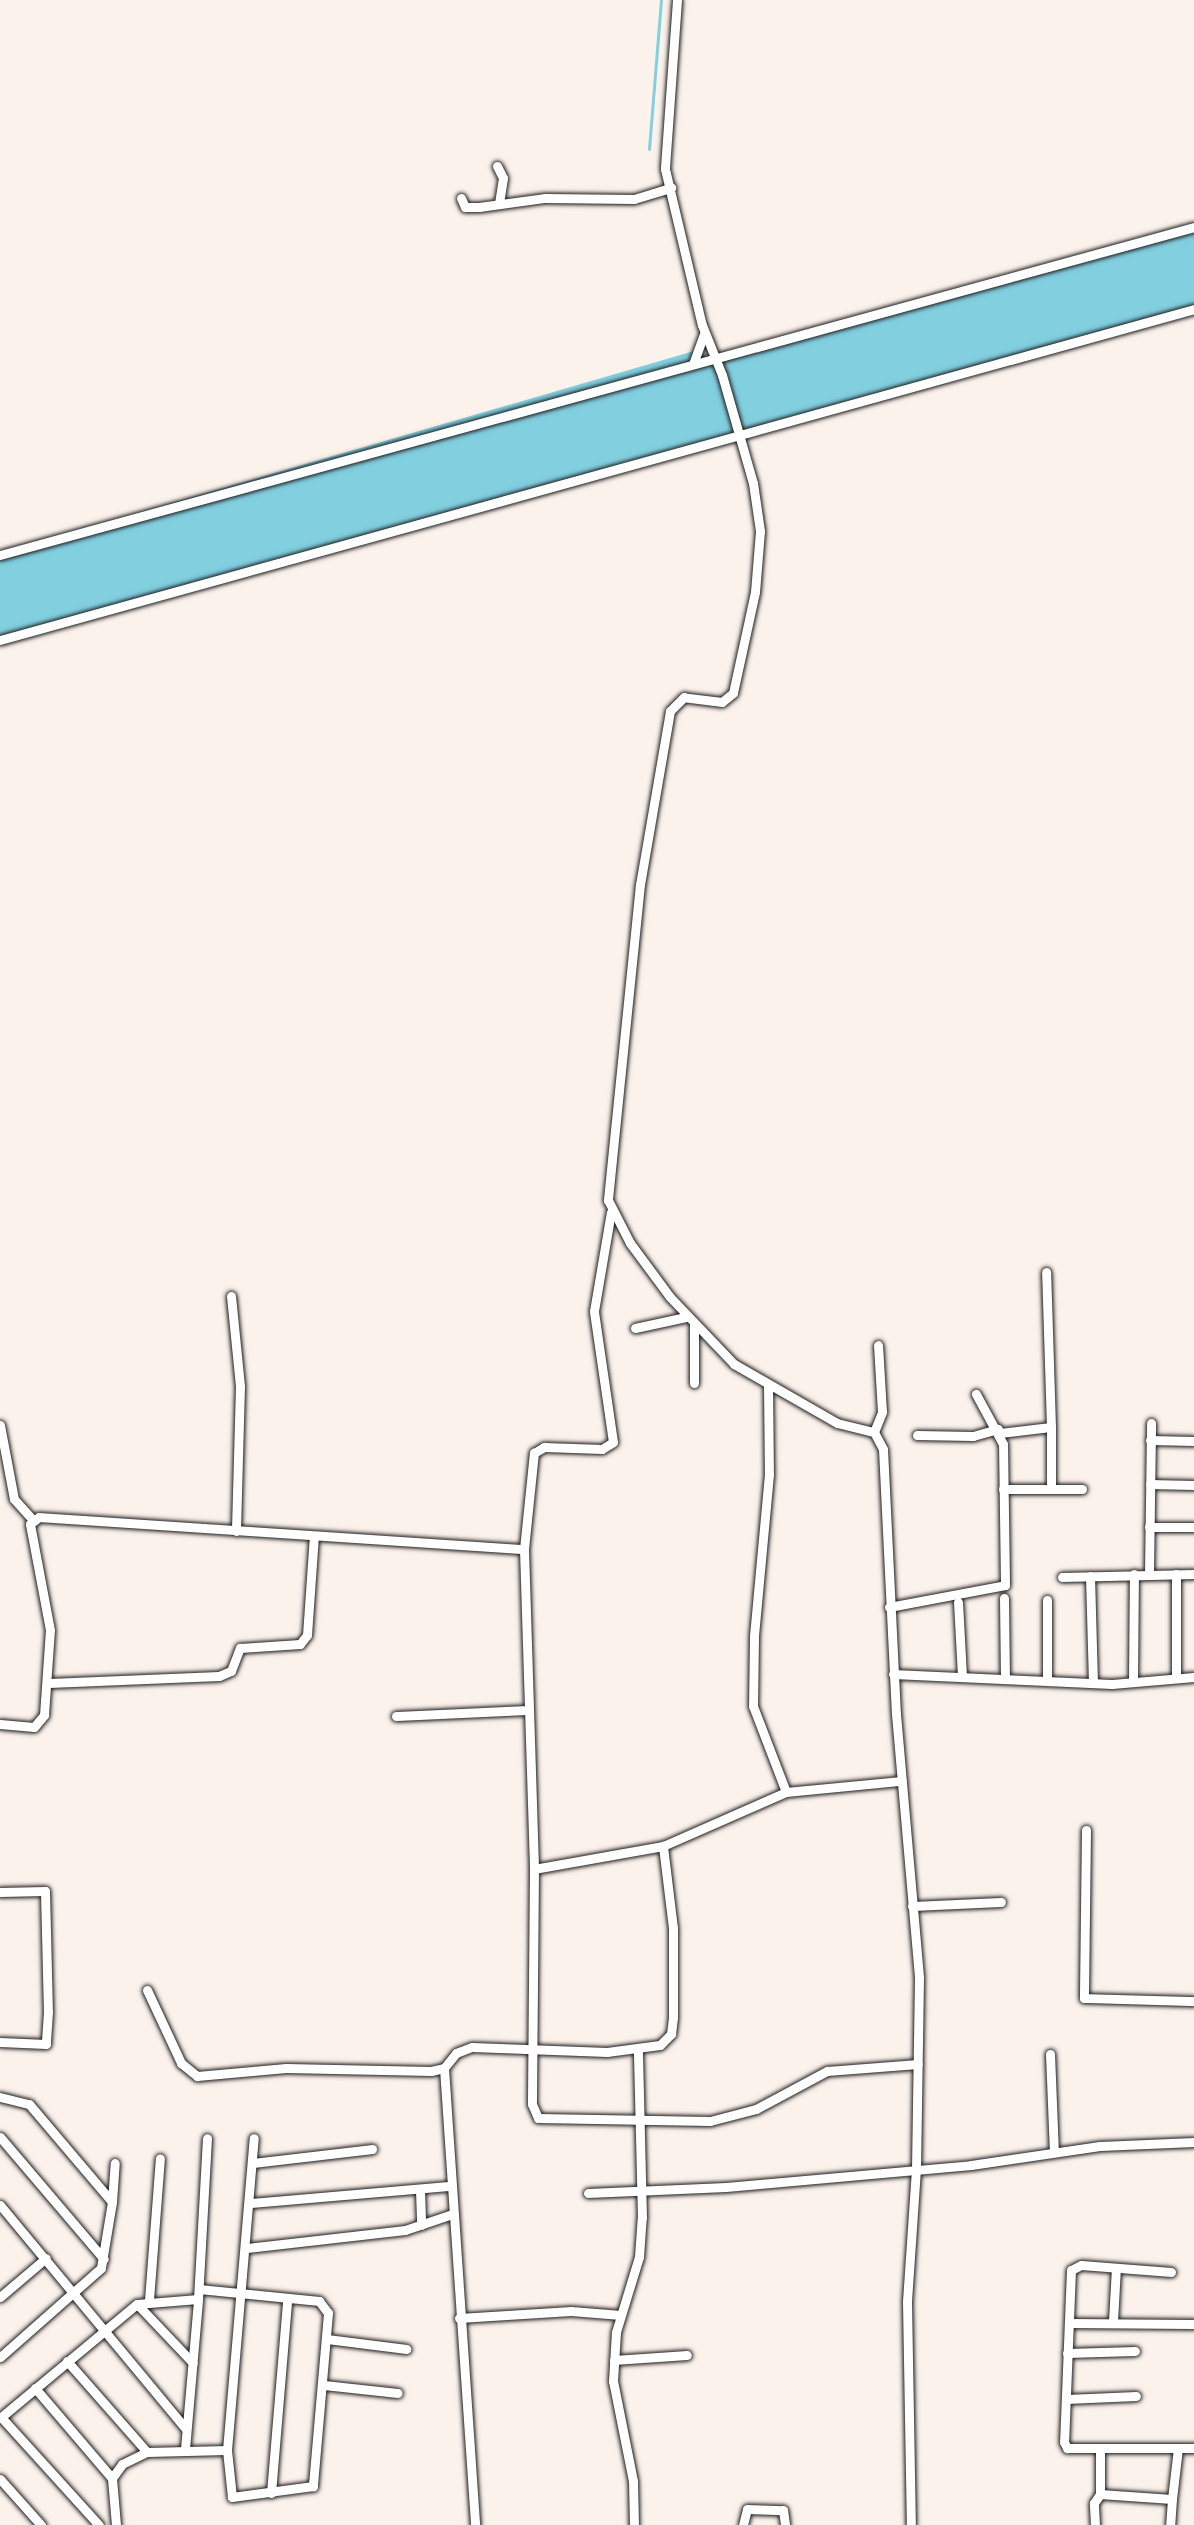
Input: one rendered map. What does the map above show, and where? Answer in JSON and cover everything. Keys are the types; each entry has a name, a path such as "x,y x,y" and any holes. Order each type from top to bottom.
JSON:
{"street":[{"path":"677,0 665,169 704,334 712,359 722,375 759,513 755,592 733,693 722,702 684,697 670,711 640,884 611,1141 611,1212 594,1311 613,1442 602,1449 544,1447 534,1453 524,1549 534,1869 532,2104 538,2118 710,2121 756,2109 827,2071 918,2064"},
{"path":"497,166 503,178 499,204"},
{"path":"461,198 466,207 545,198 634,199 671,188"},
{"path":"0,555 1194,227"},
{"path":"0,640 739,433 832,413 1194,309"},
{"path":"693,364 704,334"},
{"path":"611,1212 686,1317 734,1364 837,1423 874,1432"},
{"path":"1046,1272 1051,1489"},
{"path":"231,1296 240,1386 236,1531"},
{"path":"635,1328 686,1317"},
{"path":"694,1325 694,1383"},
{"path":"878,1345 882,1412 874,1432 884,1470 893,1674 919,1978 916,2169 907,2302 911,2525"},
{"path":"768,1384 769,1474 754,1637 753,1706 786,1792"},
{"path":"889,1607 1005,1585 999,1431 976,1394"},
{"path":"1149,1573 1151,1423"},
{"path":"0,1425 14,1499 32,1519 48,1616 49,1683 40,1724 29,1728 0,1724"},
{"path":"917,1435 973,1436 1051,1427"},
{"path":"1150,1440 1194,1441"},
{"path":"1150,1484 1194,1485"},
{"path":"1003,1489 1082,1489"},
{"path":"32,1519 524,1549"},
{"path":"1149,1527 1194,1527"},
{"path":"49,1683 219,1676 231,1671 240,1648 300,1644 307,1635 314,1536"},
{"path":"1133,1682 1134,1574"},
{"path":"1176,1574 1176,1678"},
{"path":"1062,1577 1194,1574"},
{"path":"1090,1576 1093,1683"},
{"path":"1004,1598 1005,1678"},
{"path":"1047,1600 1047,1680"},
{"path":"958,1602 962,1676"},
{"path":"893,1674 1093,1683 1194,1677"},
{"path":"396,1716 528,1710"},
{"path":"534,1869 663,1846 786,1792 901,1781"},
{"path":"1086,1830 1084,1998 1194,2001"},
{"path":"475,2525 444,2068 456,2053 472,2047 638,2051 660,2045 671,2034 673,1928 663,1846"},
{"path":"0,1892 45,1891 48,2012 46,2044 0,2042"},
{"path":"912,1906 1001,1902"},
{"path":"147,1990 181,2063 197,2076 286,2068 444,2068"},
{"path":"634,2525 633,2481 616,2400 614,2360 621,2315 639,2257 644,2192 638,2051"},
{"path":"1050,2054 1054,2152"},
{"path":"0,2097 29,2104 112,2202"},
{"path":"0,2137 104,2259"},
{"path":"185,2449 199,2294 207,2138"},
{"path":"99,2525 1,2418 104,2329 137,2304 149,2300 199,2294 243,2294 287,2301 319,2301 327,2306 324,2385 313,2486 271,2493 229,2495 227,2450 243,2294 251,2203 254,2138"},
{"path":"588,2193 644,2192 916,2169 1054,2152 1194,2142"},
{"path":"253,2163 372,2149"},
{"path":"149,2300 160,2158"},
{"path":"0,2357 74,2295 104,2259 115,2163"},
{"path":"251,2203 451,2186"},
{"path":"420,2190 421,2225"},
{"path":"0,2205 185,2428"},
{"path":"247,2248 421,2225 452,2214"},
{"path":"0,2297 46,2258"},
{"path":"1171,2272 1081,2265 1071,2270 1064,2445 1194,2448"},
{"path":"1113,2321 1116,2268"},
{"path":"0,2278 9,2289"},
{"path":"271,2493 287,2301"},
{"path":"137,2304 193,2363"},
{"path":"459,2318 571,2311 621,2315"},
{"path":"1069,2323 1194,2324"},
{"path":"327,2339 406,2349"},
{"path":"1067,2353 1135,2351"},
{"path":"614,2360 687,2355"},
{"path":"67,2361 147,2452"},
{"path":"324,2385 398,2393"},
{"path":"35,2388 112,2478 116,2525"},
{"path":"1066,2399 1136,2396"},
{"path":"1095,2525 1094,2503 1100,2494 1100,2448"},
{"path":"1170,2525 1178,2448"},
{"path":"112,2478 122,2464 147,2452 227,2450"},
{"path":"0,2479 41,2525"},
{"path":"1100,2494 1172,2499"},
{"path":"743,2525 747,2509 783,2510 785,2525"}],"water":[{"path":"1194,226 1194,309 0,639 0,553 694,351 713,359"}],"waterway":[{"path":"649,149 661,0"}]}
